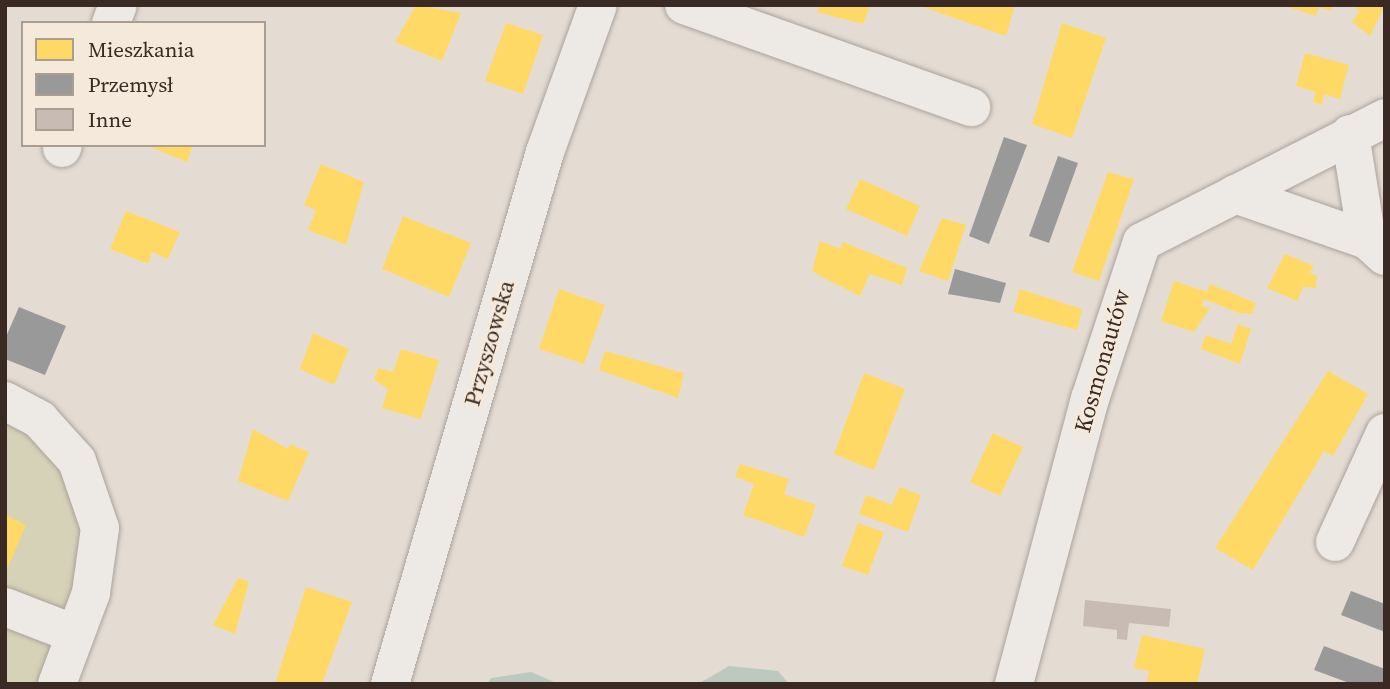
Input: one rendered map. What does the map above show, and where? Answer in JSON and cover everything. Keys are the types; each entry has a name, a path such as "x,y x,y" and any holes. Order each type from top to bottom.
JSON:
{"street":[{"name":"Przyszowska","path":"390,684 545,152 598,5"},
{"path":"684,5 971,107"},
{"name":"Kosmonautów","path":"1014,684 1131,260 1142,242 1385,118"},
{"path":"1339,140 1376,248"},
{"path":"1235,194 1376,248"},
{"path":"5,401 54,433 92,494 101,553 57,684"},
{"path":"1335,542 1385,433"},
{"path":"5,607 75,635"}],"shaded area":[{"path":"5,401 95,504 57,684 5,684"},
{"path":"729,666 778,671 789,684 698,684"},
{"path":"531,672 559,684 487,684 491,678"}],"building: Mieszkania":[{"path":"416,5 461,13 442,61 395,42"},
{"path":"819,5 870,5 863,24 817,12"},
{"path":"917,5 1015,5 1006,36"},
{"path":"1282,5 1333,5 1331,11 1319,7 1316,16"},
{"path":"1354,5 1385,5 1370,36 1352,22 1359,12"},
{"path":"506,23 543,35 523,94 485,81"},
{"path":"1062,23 1106,38 1072,138 1032,124"},
{"path":"1305,53 1349,65 1340,99 1324,94 1322,105 1313,102 1316,92 1296,86"},
{"path":"151,147 192,147 187,162"},
{"path":"321,164 364,182 346,245 308,230 316,210 304,205"},
{"path":"1108,172 1134,179 1099,281 1072,272"},
{"path":"860,179 920,206 907,236 846,209"},
{"path":"126,211 180,232 168,259 152,252 148,264 110,249"},
{"path":"403,216 471,243 449,297 382,269"},
{"path":"942,218 966,225 948,281 919,271"},
{"path":"820,241 840,249 843,242 907,268 902,285 870,274 860,296 824,278 812,271"},
{"path":"1285,254 1314,266 1310,273 1317,276 1316,288 1303,287 1297,301 1267,288"},
{"path":"1174,281 1207,292 1210,284 1256,303 1252,314 1239,313 1204,299 1202,306 1210,308 1194,332 1161,321"},
{"path":"559,289 605,305 584,364 539,349"},
{"path":"1020,289 1082,309 1077,330 1013,312"},
{"path":"1238,324 1251,329 1240,364 1201,349 1206,335 1231,344"},
{"path":"313,333 349,349 334,385 300,369"},
{"path":"401,349 439,360 421,419 382,408 388,389 374,380 378,368 393,372"},
{"path":"605,351 684,373 678,398 599,370"},
{"path":"1328,371 1368,394 1333,456 1324,451 1253,570 1215,548"},
{"path":"864,373 905,389 874,470 834,454"},
{"path":"253,429 288,449 290,444 309,452 288,501 238,481"},
{"path":"993,433 1023,447 1000,496 970,482"},
{"path":"740,464 789,479 784,494 816,505 804,537 743,515 754,484 735,477"},
{"path":"899,487 921,495 908,532 859,514 866,495 892,505"},
{"path":"5,515 26,525 5,574"},
{"path":"858,523 884,532 868,575 842,566"},
{"path":"238,578 249,582 235,634 213,625"},
{"path":"306,587 352,602 322,684 275,684"},
{"path":"1142,635 1205,649 1197,684 1146,684 1149,671 1134,668"}],"building: Przemysł":[{"path":"1004,137 1027,145 989,244 969,236"},
{"path":"1058,156 1078,163 1049,243 1029,236"},
{"path":"955,269 1006,283 1000,303 948,294"},
{"path":"19,307 66,326 45,375 5,359 5,339"},
{"path":"1351,591 1385,604 1385,632 1341,615"},
{"path":"1324,646 1385,669 1385,684 1352,684 1314,670"}],"building: Inne":[{"path":"1085,600 1171,609 1169,627 1129,623 1127,640 1117,639 1117,630 1083,626"}]}
